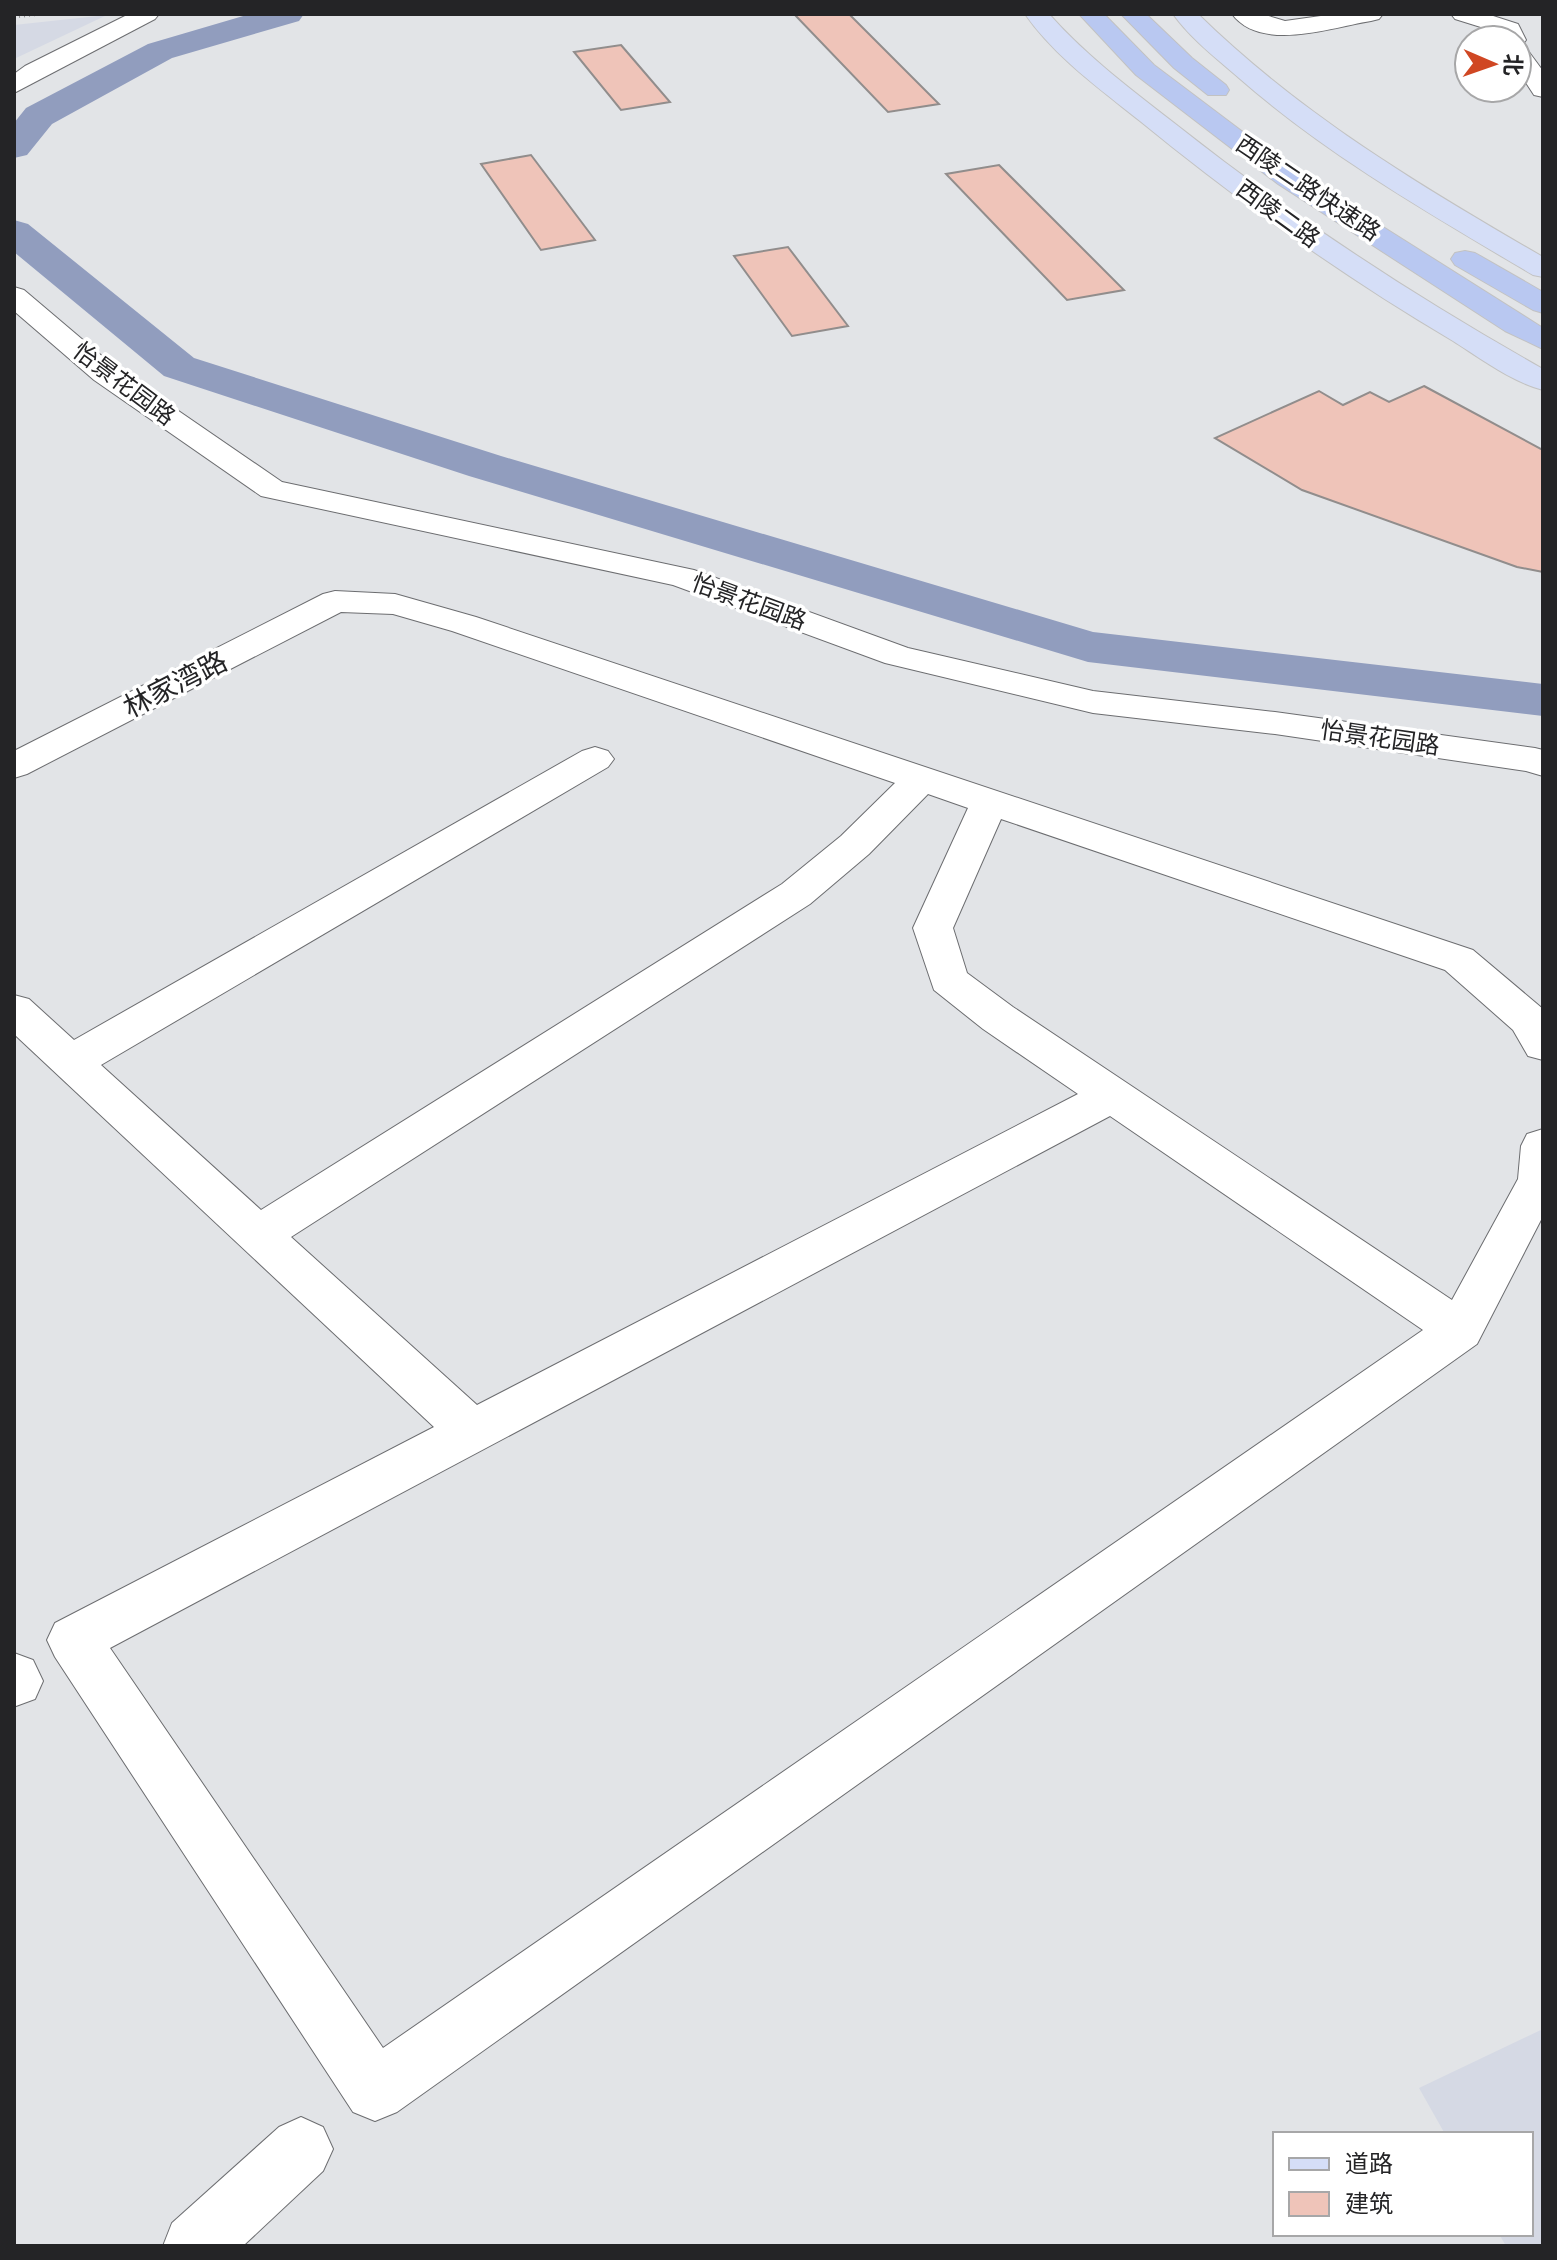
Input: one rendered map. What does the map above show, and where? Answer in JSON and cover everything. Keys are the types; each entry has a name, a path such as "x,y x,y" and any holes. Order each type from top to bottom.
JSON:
{"highway":[{"name":"西陵二路快速路","path":"1091,14 1145,70 1287,178 1543,340"},
{"name":"西陵二路快速路","path":"1133,14 1183,63 1233,102"},
{"path":"1440,243 1543,304"}],"main road":[{"name":"西陵二路","path":"1037,14 1062,46 1185,146 1303,234 1484,348 1543,381"},
{"path":"1185,14 1224,56 1383,174 1543,269"}],"street":[{"path":"14,86 34,71 147,14"},
{"path":"1244,14 1273,27 1328,24 1341,17 1371,14"},
{"path":"1463,14 1494,24"},
{"name":"怡景花园路","path":"14,296 105,374 272,489 682,577 897,656 1093,702 1275,723 1535,760 1543,764"},
{"name":"林家湾路","path":"14,766 335,601 395,604 464,624 922,778"},
{"path":"71,1062 595,759"},
{"path":"259,1234 796,894 855,845 922,778 1459,960 1528,1019 1543,1045"},
{"path":"990,801 933,928 949,980 998,1018 1460,1330"},
{"path":"14,1010 472,1431"},
{"path":"1113,1095 74,1640 375,2090 1460,1330 1540,1179 1543,1146"},
{"path":"195,2246 301,2149"}],"path":[{"path":"14,17 41,14"}],"shaded area":[{"path":"107,15 14,59 14,25"},
{"path":"1543,2029 1543,2246 1506,2246 1500,2236 1533,2236 1533,2132 1444,2132 1419,2088"}],"building":[{"path":"794,14 849,14 939,104 888,112"},
{"path":"621,45 670,102 621,110 574,52"},
{"path":"531,155 595,240 541,250 481,164"},
{"path":"999,165 1124,290 1067,300 946,174"},
{"path":"788,247 848,326 792,336 734,256"},
{"path":"1424,386 1543,450 1543,572 1517,567 1302,490 1215,438 1319,391 1343,405 1370,392 1389,402"}],"waterway":[{"path":"14,147 39,116 160,51 287,14"},
{"path":"14,232 179,367 485,466 1088,647 1543,700"}]}
